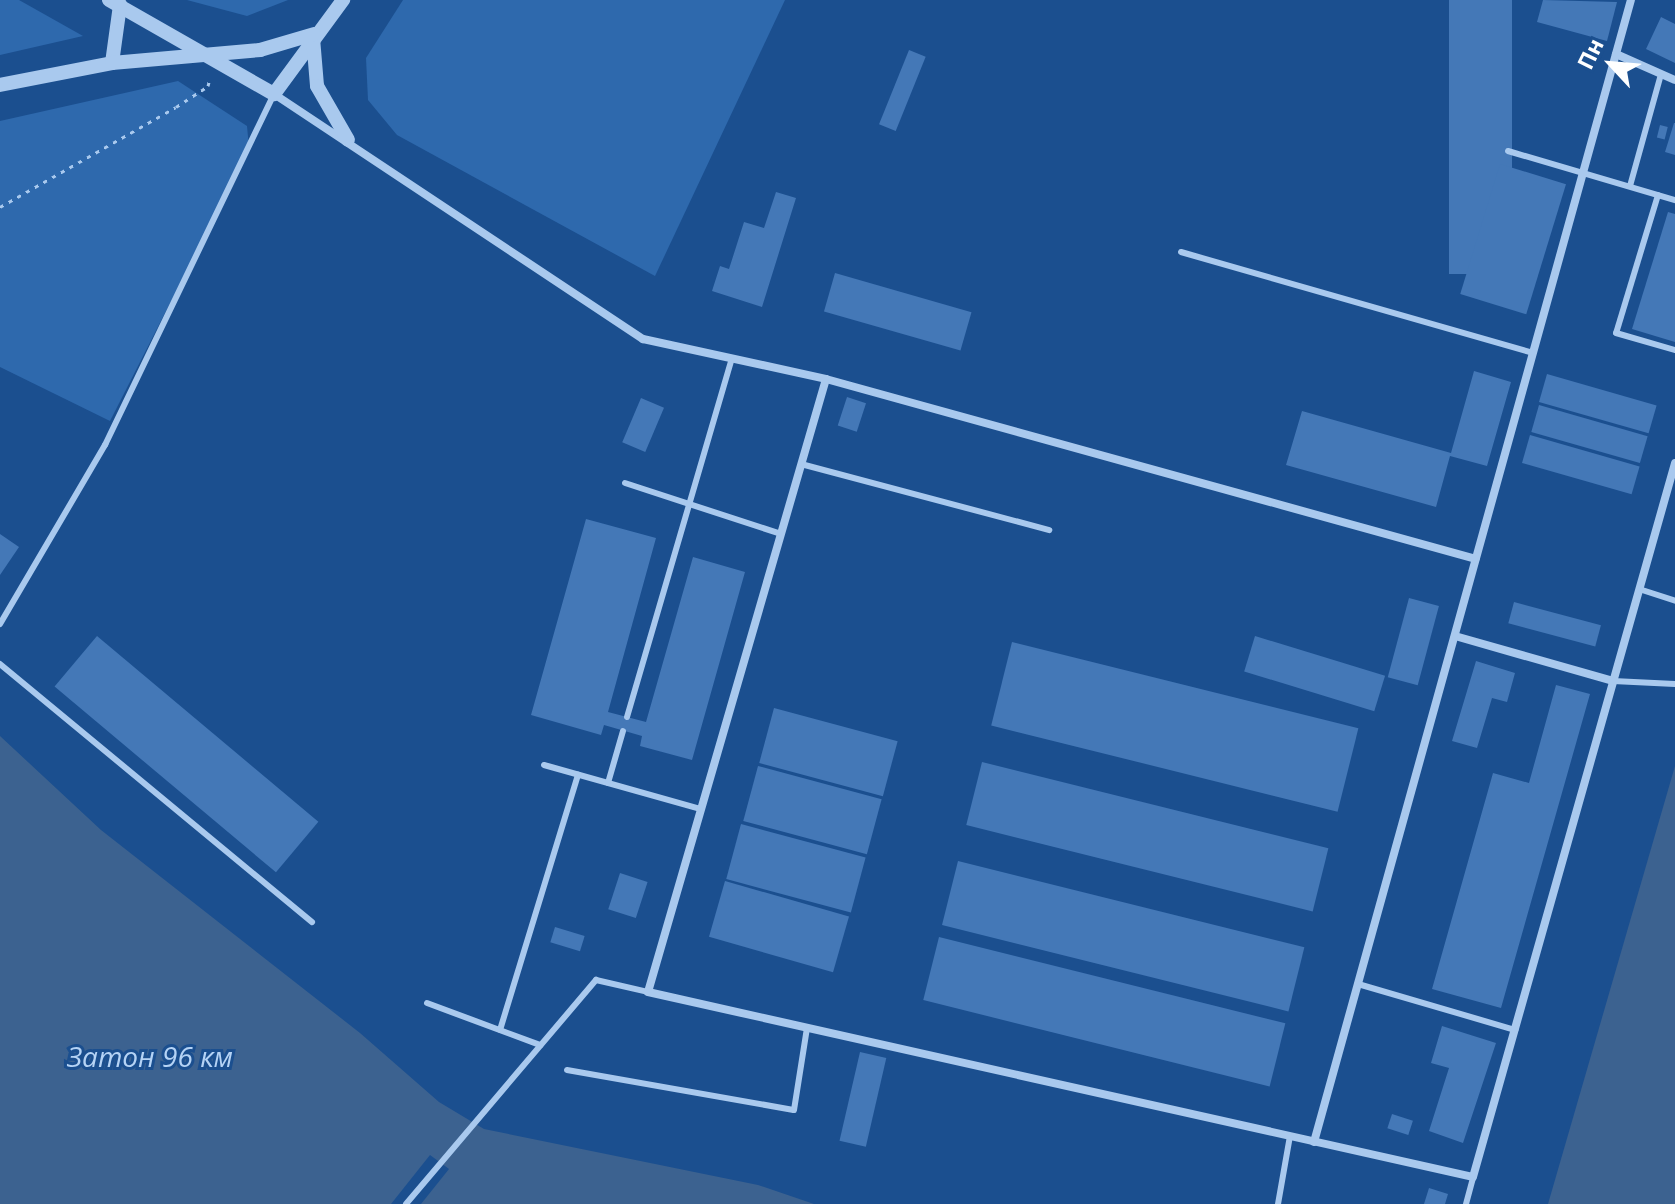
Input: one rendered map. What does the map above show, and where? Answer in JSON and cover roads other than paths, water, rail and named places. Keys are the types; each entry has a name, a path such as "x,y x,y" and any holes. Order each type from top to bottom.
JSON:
{"street":[{"path":"274,94 314,34 343,0"},
{"path":"1314,1142 1631,0"},
{"path":"112,63 114,2 215,57 348,140 643,339 826,379 1476,559"},
{"path":"0,85 112,63 215,57 314,34"},
{"path":"314,34 317,86 348,140"},
{"path":"1616,54 1675,80"},
{"path":"826,379 648,992 1473,1177 1675,463"},
{"path":"1455,636 1613,681"}],"lane":[{"path":"1630,186 1661,74"},
{"path":"0,624 105,445 262,129 274,94"},
{"path":"1508,151 1675,200"},
{"path":"1658,195 1616,333 1675,350"},
{"path":"1181,252 1533,353"},
{"path":"627,717 732,359"},
{"path":"801,464 1049,530"},
{"path":"625,483 781,534"},
{"path":"1639,589 1675,601"},
{"path":"0,664 312,922"},
{"path":"1613,681 1675,684"},
{"path":"608,783 623,731"},
{"path":"544,765 701,809"},
{"path":"500,1030 578,775"},
{"path":"406,1204 596,980 648,992"},
{"path":"1358,984 1515,1030"},
{"path":"427,1003 540,1045"},
{"path":"567,1070 794,1110 807,1028"},
{"path":"1278,1204 1290,1136"},
{"path":"1466,1204 1473,1177"}],"water":[{"name":"Затон 96 км","path":"0,736 101,830 360,1033 439,1102 484,1129 758,1185 814,1204 0,1204"},
{"path":"1675,766 1675,1204 1548,1204"}]}
